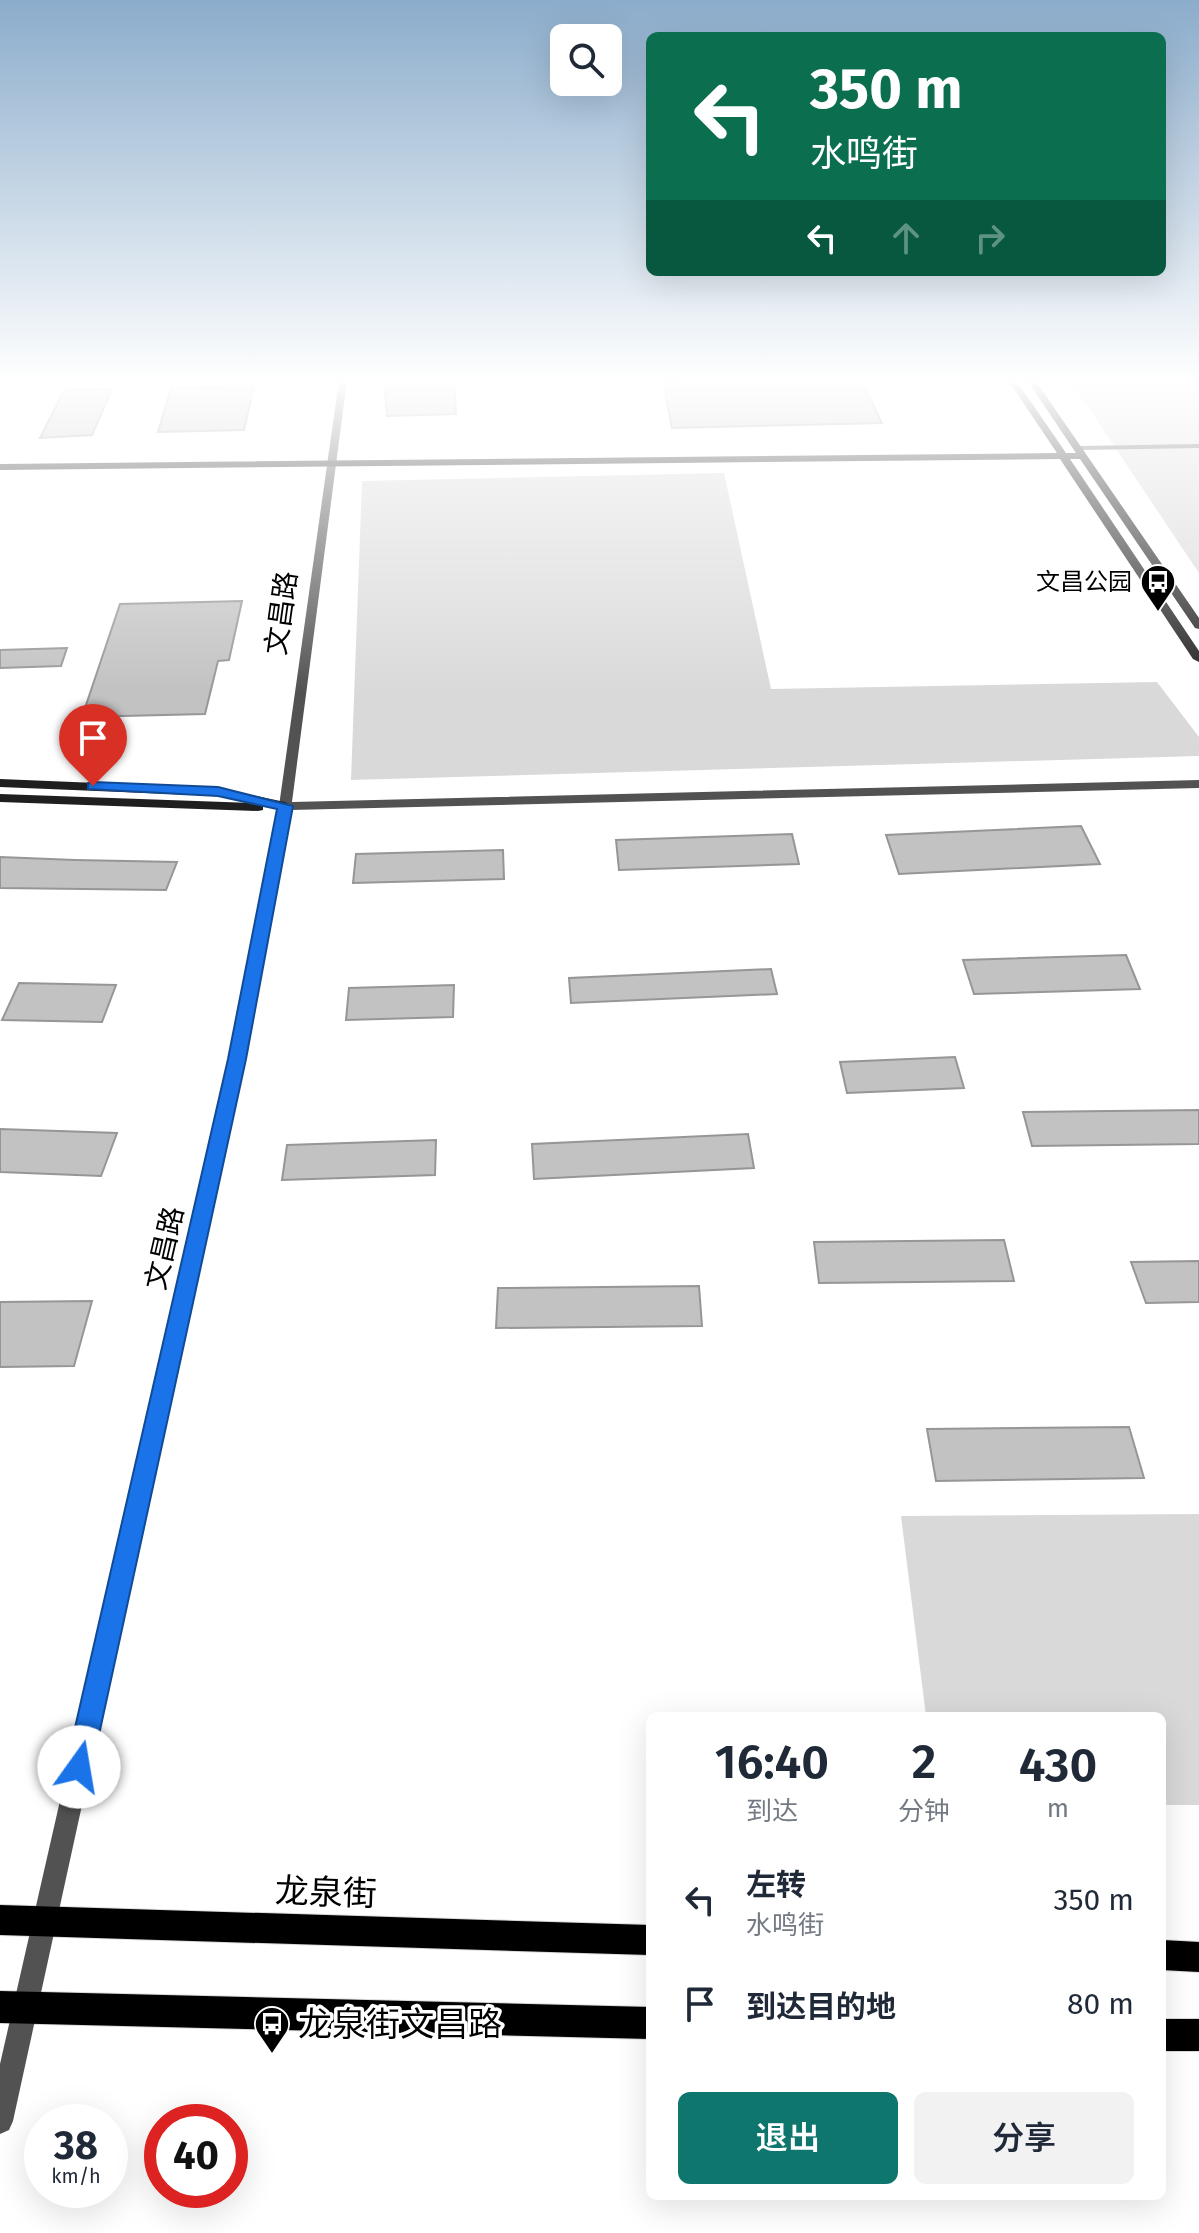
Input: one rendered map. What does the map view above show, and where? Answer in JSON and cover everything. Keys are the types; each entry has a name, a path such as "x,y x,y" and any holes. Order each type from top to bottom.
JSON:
{"main road":[{"path":"1083,484 1199,659"},
{"path":"1104,484 1199,626"},
{"path":"0,783 218,792 285,806"},
{"path":"0,798 228,808 285,806"},
{"name":"龙泉街","path":"0,1920 646,1940"},
{"path":"1166,1955 1199,1957"},
{"path":"13,2008 646,2023"},
{"path":"1166,2035 1199,2035"}],"street":[{"name":"文昌路","path":"0,2121 13,2008 45,1922 237,1059 285,806 330,484"},
{"path":"285,806 1199,784"}],"shaded area":[{"path":"362,484 726,484 771,689 1157,682 1199,737 1199,756 351,780"},
{"path":"1140,484 1199,484 1199,573"},
{"path":"1199,1514 1199,1805 1166,1805 1166,1712 926,1712 901,1516"}],"building":[{"path":"242,601 229,660 218,661 205,714 82,717 120,604"},
{"path":"67,648 61,666 0,668 0,650"},
{"path":"1081,826 1100,864 899,874 886,835"},
{"path":"792,834 799,864 619,870 616,840"},
{"path":"503,850 504,879 353,883 356,854"},
{"path":"0,857 177,862 166,890 0,888"},
{"path":"1126,955 1140,989 974,994 963,960"},
{"path":"771,969 777,994 571,1003 569,978"},
{"path":"19,983 116,985 102,1022 2,1020"},
{"path":"454,985 453,1017 346,1020 349,988"},
{"path":"955,1057 964,1088 847,1093 840,1062"},
{"path":"1199,1110 1199,1144 1032,1146 1023,1112"},
{"path":"0,1129 117,1133 101,1176 0,1172"},
{"path":"748,1134 754,1168 534,1179 532,1144"},
{"path":"436,1140 435,1175 282,1180 287,1145"},
{"path":"1004,1240 1014,1281 819,1283 814,1242"},
{"path":"1199,1261 1199,1302 1146,1303 1131,1262"},
{"path":"699,1286 702,1326 496,1328 498,1288"},
{"path":"92,1301 74,1366 0,1367 0,1302"},
{"path":"1129,1427 1144,1478 936,1481 927,1429"}],"place":[{"name":"文昌公园","path":"1158,613"},
{"name":"龙泉街文昌路","path":"272,2055"}],"route":[{"path":"79,1767 237,1059 285,806 218,792 93,786"}]}
